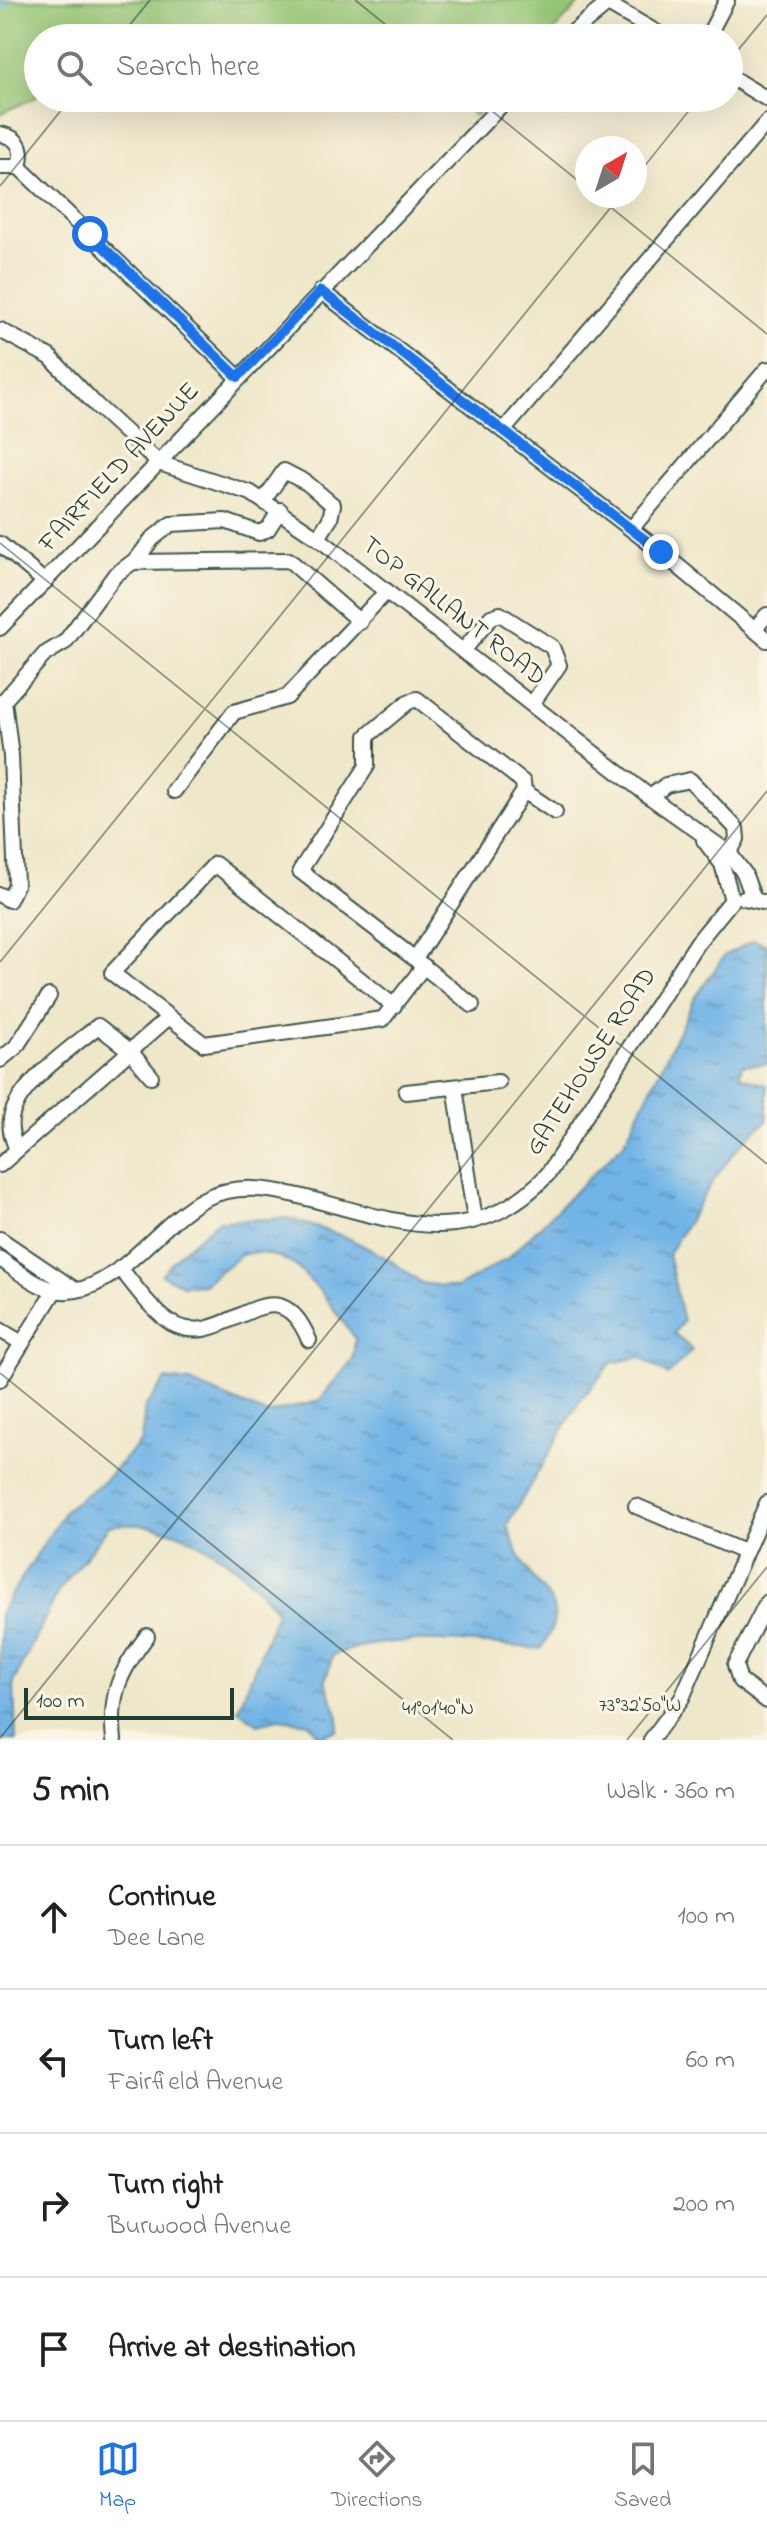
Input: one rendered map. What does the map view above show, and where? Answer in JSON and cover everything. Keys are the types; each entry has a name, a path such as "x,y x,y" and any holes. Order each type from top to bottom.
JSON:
{"street":[{"path":"714,24 727,0"},
{"path":"583,24 610,2 644,24"},
{"path":"743,84 767,99"},
{"name":"FAIRFIELD AVENUE","path":"0,628 494,112"},
{"path":"503,431 767,122"},
{"path":"0,134 12,136 20,144 23,154 19,167"},
{"path":"0,167 19,167 238,377"},
{"path":"321,291 631,529 767,640"},
{"path":"0,330 50,357 159,463"},
{"path":"631,529 767,369"},
{"name":"TOP GALLANT ROAD","path":"159,463 264,500 280,510 650,797 729,853 760,900"},
{"path":"264,500 284,471 307,483 333,505 330,519 318,538"},
{"path":"0,895 9,900 16,885 11,756 2,703 45,654 71,635 115,575 133,562 152,539 171,524 225,521 259,533 268,529 280,510"},
{"path":"0,544 45,582"},
{"path":"133,562 289,560 360,622"},
{"path":"174,791 234,712 287,697 387,591"},
{"path":"463,651 491,617 500,614 552,647 560,658 559,665 532,704"},
{"path":"755,628 767,615"},
{"path":"394,1006 215,864 112,973 204,1044 358,1025 383,1019 394,1006 419,963 524,791 523,782 417,699 408,702 367,736 367,766 300,871 419,963 472,1005"},
{"path":"650,797 666,785 690,780 736,828 737,839 729,853"},
{"path":"524,791 555,812"},
{"name":"TOP GALLANT ROAD","path":"698,833 722,864 732,900 760,900"},
{"name":"GATEHOUSE ROAD","path":"0,1259 35,1283 55,1290 102,1283 177,1217 203,1199 246,1189 273,1189 420,1226 446,1228 475,1220 511,1204 548,1174 697,943 732,900"},
{"path":"0,1060 16,1047 49,996"},
{"path":"0,1165 169,1017"},
{"path":"17,1150 11,1134 11,1117 25,1092 54,1062 98,1026 130,1051 151,1076"},
{"path":"406,1092 498,1082"},
{"path":"455,1087 475,1220"},
{"path":"0,1239 75,1289"},
{"path":"120,1268 154,1308 173,1324 197,1329 222,1327 244,1312 275,1304 289,1309 301,1320 309,1340"},
{"path":"0,1379 55,1290"},
{"path":"0,1330 22,1343"},
{"path":"651,1740 682,1698 767,1503"},
{"path":"636,1506 744,1552"},
{"path":"767,1602 735,1665 747,1689 767,1701"},
{"path":"114,1740 112,1720 118,1677 147,1636"}],"green space":[{"path":"0,0 583,0 560,24 24,24 24,103 0,114"}],"water":[{"path":"754,940 767,945 767,1064 742,1065 740,1076 767,1085 767,1121 724,1165 668,1254 683,1321 674,1333 692,1350 668,1375 640,1357 611,1363 579,1402 507,1525 522,1561 552,1604 554,1622 541,1649 436,1641 383,1643 357,1648 333,1655 325,1681 339,1717 338,1730 320,1736 309,1723 279,1719 258,1724 238,1710 277,1612 245,1575 204,1546 158,1528 109,1526 58,1592 14,1681 16,1740 0,1740 0,1612 66,1509 103,1482 141,1441 145,1407 166,1379 190,1382 266,1414 319,1401 353,1359 355,1338 321,1292 296,1266 279,1257 256,1252 241,1255 202,1285 183,1285 161,1275 180,1253 218,1221 288,1218 346,1237 387,1258 422,1283 456,1288 508,1258 624,1143 695,998 725,955"}],"waterway":[{"path":"0,6 10,3"}],"route":[{"path":"90,234 238,377 321,291 661,552"}]}
